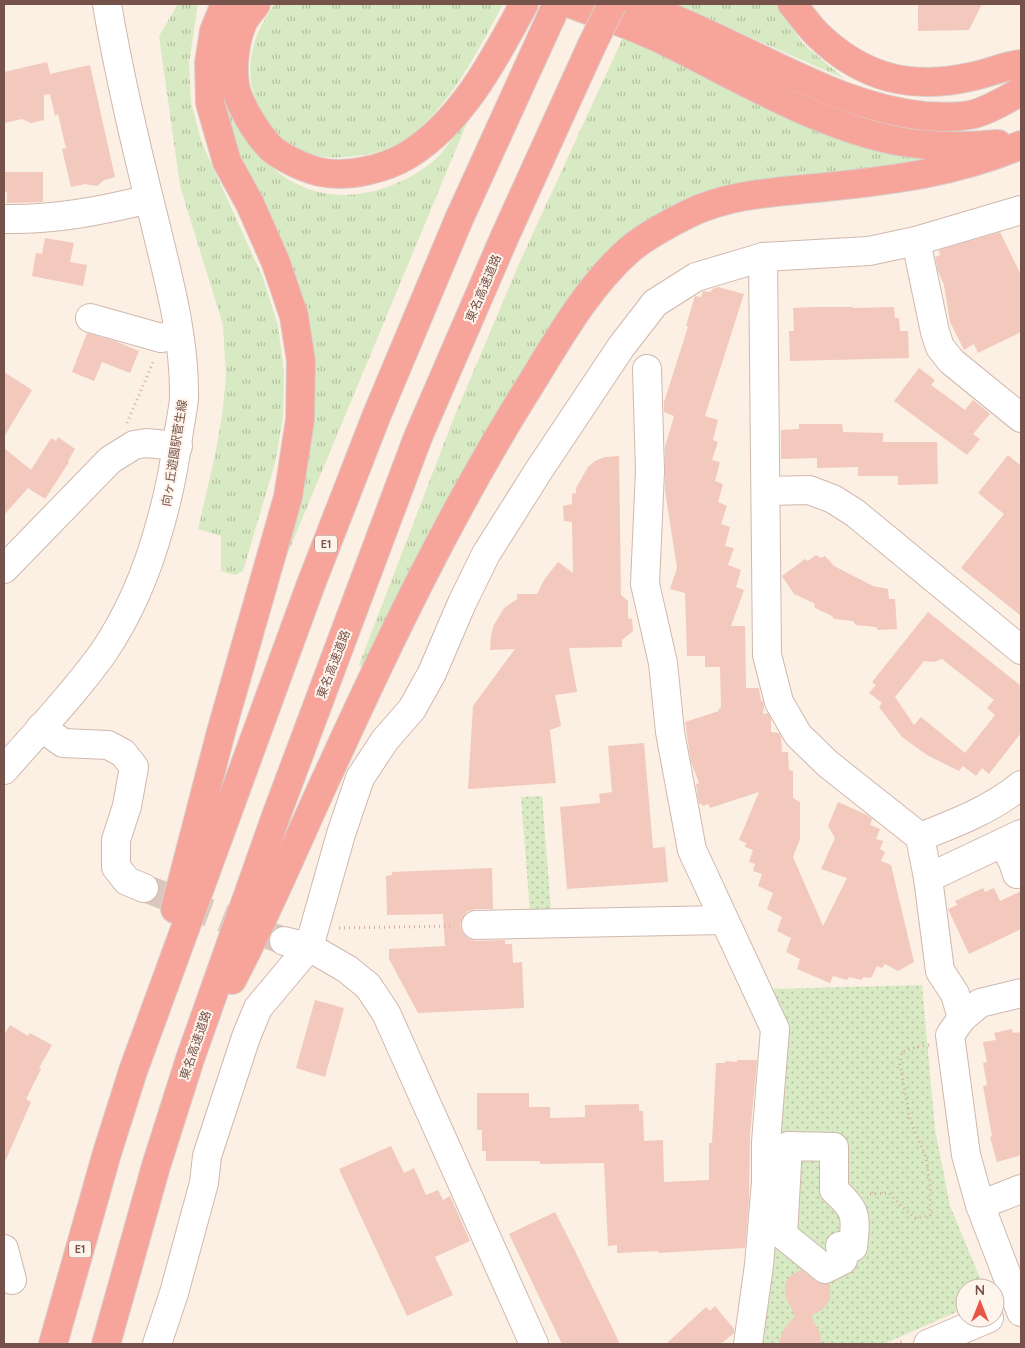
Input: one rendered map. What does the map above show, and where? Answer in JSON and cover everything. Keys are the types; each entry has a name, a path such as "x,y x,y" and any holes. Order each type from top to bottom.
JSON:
{"highway":[{"path":"133,1070 221,732 288,497 300,420 301,361 294,316 272,254 250,204 227,162 210,103 209,63 214,31 225,4"},
{"path":"256,4 244,21 234,52 235,86 250,121 270,148 293,162 321,172 351,173 383,166 408,155 432,136 457,111 486,71 522,8"},
{"name":"E1","path":"53,1344 107,1153 133,1070 311,584 376,417 459,219 557,4"},
{"path":"572,4 654,36 762,90 820,116 872,135 903,142 940,146 978,146 1021,141"},
{"name":"東名高速道路","path":"106,1344 156,1166 190,1059 280,807 418,437 505,236 612,4"},
{"path":"637,4 722,40 822,88 857,102 904,114 944,117 973,114 1000,104 1021,91"},
{"path":"792,4 818,36 844,56 870,72 901,81 939,82 971,77 1006,66 1021,64"},
{"path":"190,1059 254,938 397,625 448,525 502,431 550,353 585,300 606,274 628,251 661,227 718,202 752,195 910,177 991,158 1021,145"}],"street":[{"name":"向ヶ丘遊園駅菅生線","path":"4,770 103,652 130,606 141,583 156,541 169,494 178,446 184,400 170,336 168,276 123,92 107,4"},
{"path":"4,219 32,220 74,215 149,199"},
{"path":"156,1344 174,1293 204,1183 207,1156 246,1037 258,1008 303,939 360,778 385,740 412,709 432,672 486,554 609,364 655,303 696,277 763,257 869,251 916,241 1021,210"},
{"path":"916,241 934,332 940,347 951,362 1021,418"},
{"path":"763,257 767,655 779,702 798,735 810,747 828,764 920,837 928,878 940,971 955,994 962,1018"},
{"path":"90,318 170,336"},
{"path":"647,369 650,471 645,584 663,663 670,732 692,850 776,1029 766,1142 766,1182 759,1265 748,1344"},
{"path":"4,569 110,460 134,445 146,443 178,446"},
{"path":"766,491 809,490 833,499 855,513 1021,650"},
{"path":"41,727 63,743 108,746 123,753 134,767 127,806 116,840 116,867 127,881 144,888"},
{"path":"920,837 957,823 1006,798 1021,785"},
{"path":"928,878 960,875 1015,855"},
{"path":"476,926 724,920"},
{"path":"303,939 348,969 368,986 386,1013 534,1344"},
{"path":"1014,1309 980,1205 966,1155 950,1035 962,1018 980,1003 1021,993"},
{"path":"980,1205 1021,1189"},
{"path":"4,1249 12,1280"},
{"path":"928,1344 966,1328"}],"path":[{"path":"126,426 150,373 170,336"},
{"path":"303,939 476,926"},
{"path":"842,1196 889,1193 915,1218 930,1215 930,1183 926,1157 910,1120 900,1064 902,1052 916,1047 936,1044"}],"green space":[{"path":"178,4 198,4 189,63 191,102 201,141 263,278 278,326 284,372 283,418 275,463 243,571 235,575 221,571 221,536 198,529 215,455 226,377 223,325 180,186 159,36"},
{"path":"275,4 503,4 464,74 428,121 407,139 378,152 333,157 306,153 289,144 270,125 260,110 254,95 250,64 253,49 258,33"},
{"path":"675,4 777,4 802,43 845,79"},
{"path":"626,31 953,157 841,174 767,178 736,184 703,193 651,218 365,667 359,665 453,420 518,266"},
{"path":"221,95 228,95 237,124 245,137 276,171 302,186 316,191 345,195 359,194 387,187 401,182 425,167 436,159 445,148 474,106 280,572 309,385 234,156"},
{"path":"542,796 551,910 530,912 521,797"},
{"path":"922,985 935,1129 950,1206 980,1278 955,1278 955,1312 884,1344 759,1344 778,1176 785,1066 772,989"}],"building":[{"path":"918,4 982,4 969,30 918,31"},
{"path":"47,62 50,74 90,65 115,177 104,180 97,186 85,184 71,187 62,149 66,148 58,114 55,116 50,94 44,95 44,120 31,123 22,119 4,123 4,72"},
{"path":"4,172 43,172 43,202 7,203 7,192 4,192"},
{"path":"1000,232 1021,275 1021,332 978,353 974,344 964,350 950,322 944,285 935,257 940,255 939,250"},
{"path":"45,238 74,243 70,262 87,265 83,286 32,276 36,253 42,254"},
{"path":"718,287 744,294 705,416 718,420 713,440 718,442 712,460 720,462 715,481 723,484 718,502 727,506 721,524 730,527 725,546 734,548 728,565 741,570 736,587 744,590 731,626 745,626 746,688 759,688 761,701 763,701 764,706 763,714 768,713 771,719 771,732 779,733 782,752 788,752 789,770 793,771 793,798 800,802 800,839 793,857 823,926 847,878 821,869 835,838 828,826 838,802 867,815 872,819 870,825 880,829 876,839 883,841 880,849 885,852 881,861 891,865 914,962 898,971 885,964 882,968 877,966 871,978 863,977 862,980 849,977 847,980 833,976 830,983 797,969 800,959 786,952 791,938 777,931 782,917 767,909 773,893 758,886 762,874 753,871 755,864 749,862 753,850 745,847 746,843 739,840 759,792 710,808 708,804 703,806 699,804 696,784 699,783 691,762 685,722 719,711 718,709 721,708 720,667 705,667 705,656 687,656 685,593 670,589 677,568 665,491 665,447 674,416 664,412 664,402 688,327 686,326 695,296 701,297 703,291 711,292 712,289"},
{"path":"894,307 895,318 899,318 900,331 908,331 909,358 790,361 789,331 794,331 793,308"},
{"path":"87,333 115,341 139,351 130,373 102,362 94,381 72,372"},
{"path":"919,368 935,380 931,385 965,410 973,400 990,414 973,434 980,439 967,455 894,401"},
{"path":"4,372 32,390 4,437"},
{"path":"799,424 842,424 843,432 883,433 883,442 937,442 938,484 898,485 898,476 858,476 858,467 817,468 817,458 781,459 781,430 799,429"},
{"path":"58,437 75,449 69,462 45,499 28,488 4,515 4,448 31,470 51,438 56,441"},
{"path":"1008,455 1021,466 1021,616 961,568 1004,514 978,493"},
{"path":"619,456 621,595 628,601 628,618 632,619 633,631 622,640 622,647 569,648 577,692 555,695 561,726 550,730 556,783 468,789 473,706 515,649 490,650 494,625 504,608 517,599 517,594 537,594 544,580 558,562 573,573 572,522 564,521 563,506 572,504 572,494 576,493 576,488 588,467 595,461 605,457"},
{"path":"816,555 821,558 825,556 834,566 873,586 888,589 889,599 895,599 897,629 878,630 876,627 856,625 853,621 834,619 832,616 815,608 814,603 794,594 782,576 805,559 808,561"},
{"path":"928,612 1021,686 1021,733 989,774 982,768 976,776 963,766 959,771 927,755 902,737 879,707 882,703 869,693 876,685 872,682","holes":["942,659 994,700 987,708 995,715 965,753 921,717 914,725 895,697 924,661 934,662"]},
{"path":"644,743 653,848 665,847 668,882 567,889 560,807 600,803 599,794 612,792 608,746"},
{"path":"492,868 493,909 468,911 463,917 460,926 463,933 469,939 476,941 505,940 505,944 512,944 513,963 522,962 524,1008 418,1013 389,959 389,949 445,946 443,914 387,915 386,876 392,875 392,872"},
{"path":"983,888 985,892 994,888 1000,901 1021,891 1021,929 969,954 948,909 957,905 955,901"},
{"path":"315,1000 344,1008 325,1077 296,1068"},
{"path":"10,1025 28,1036 30,1033 52,1045 39,1068 41,1069 26,1099 31,1102 4,1164 4,1035"},
{"path":"1012,1029 1013,1033 1021,1032 1021,1155 997,1162 990,1137 992,1136 983,1086 987,1085 983,1063 987,1062 983,1042 996,1040 994,1033"},
{"path":"737,1060 757,1060 750,1135 749,1199 745,1248 658,1253 658,1251 617,1253 617,1245 608,1246 604,1163 540,1164 540,1161 486,1161 486,1151 482,1151 482,1130 477,1130 477,1093 529,1093 529,1107 550,1107 550,1118 585,1117 585,1105 639,1104 639,1111 643,1111 644,1141 663,1140 664,1182 709,1180 709,1143 712,1143 716,1063 725,1063 725,1061 737,1062"},
{"path":"391,1146 404,1173 414,1168 426,1195 438,1190 443,1200 450,1196 470,1241 435,1257 453,1295 407,1316 339,1169"},
{"path":"555,1212 620,1344 562,1344 509,1234"},
{"path":"801,1270 816,1281 830,1285 830,1299 827,1304 823,1309 811,1316 820,1333 821,1344 778,1344 784,1329 795,1316 786,1298 786,1282 791,1275"},
{"path":"715,1306 734,1329 734,1333 721,1344 666,1344 706,1307 710,1311"}],"tunnel":[{"path":"144,888 284,941"}]}
